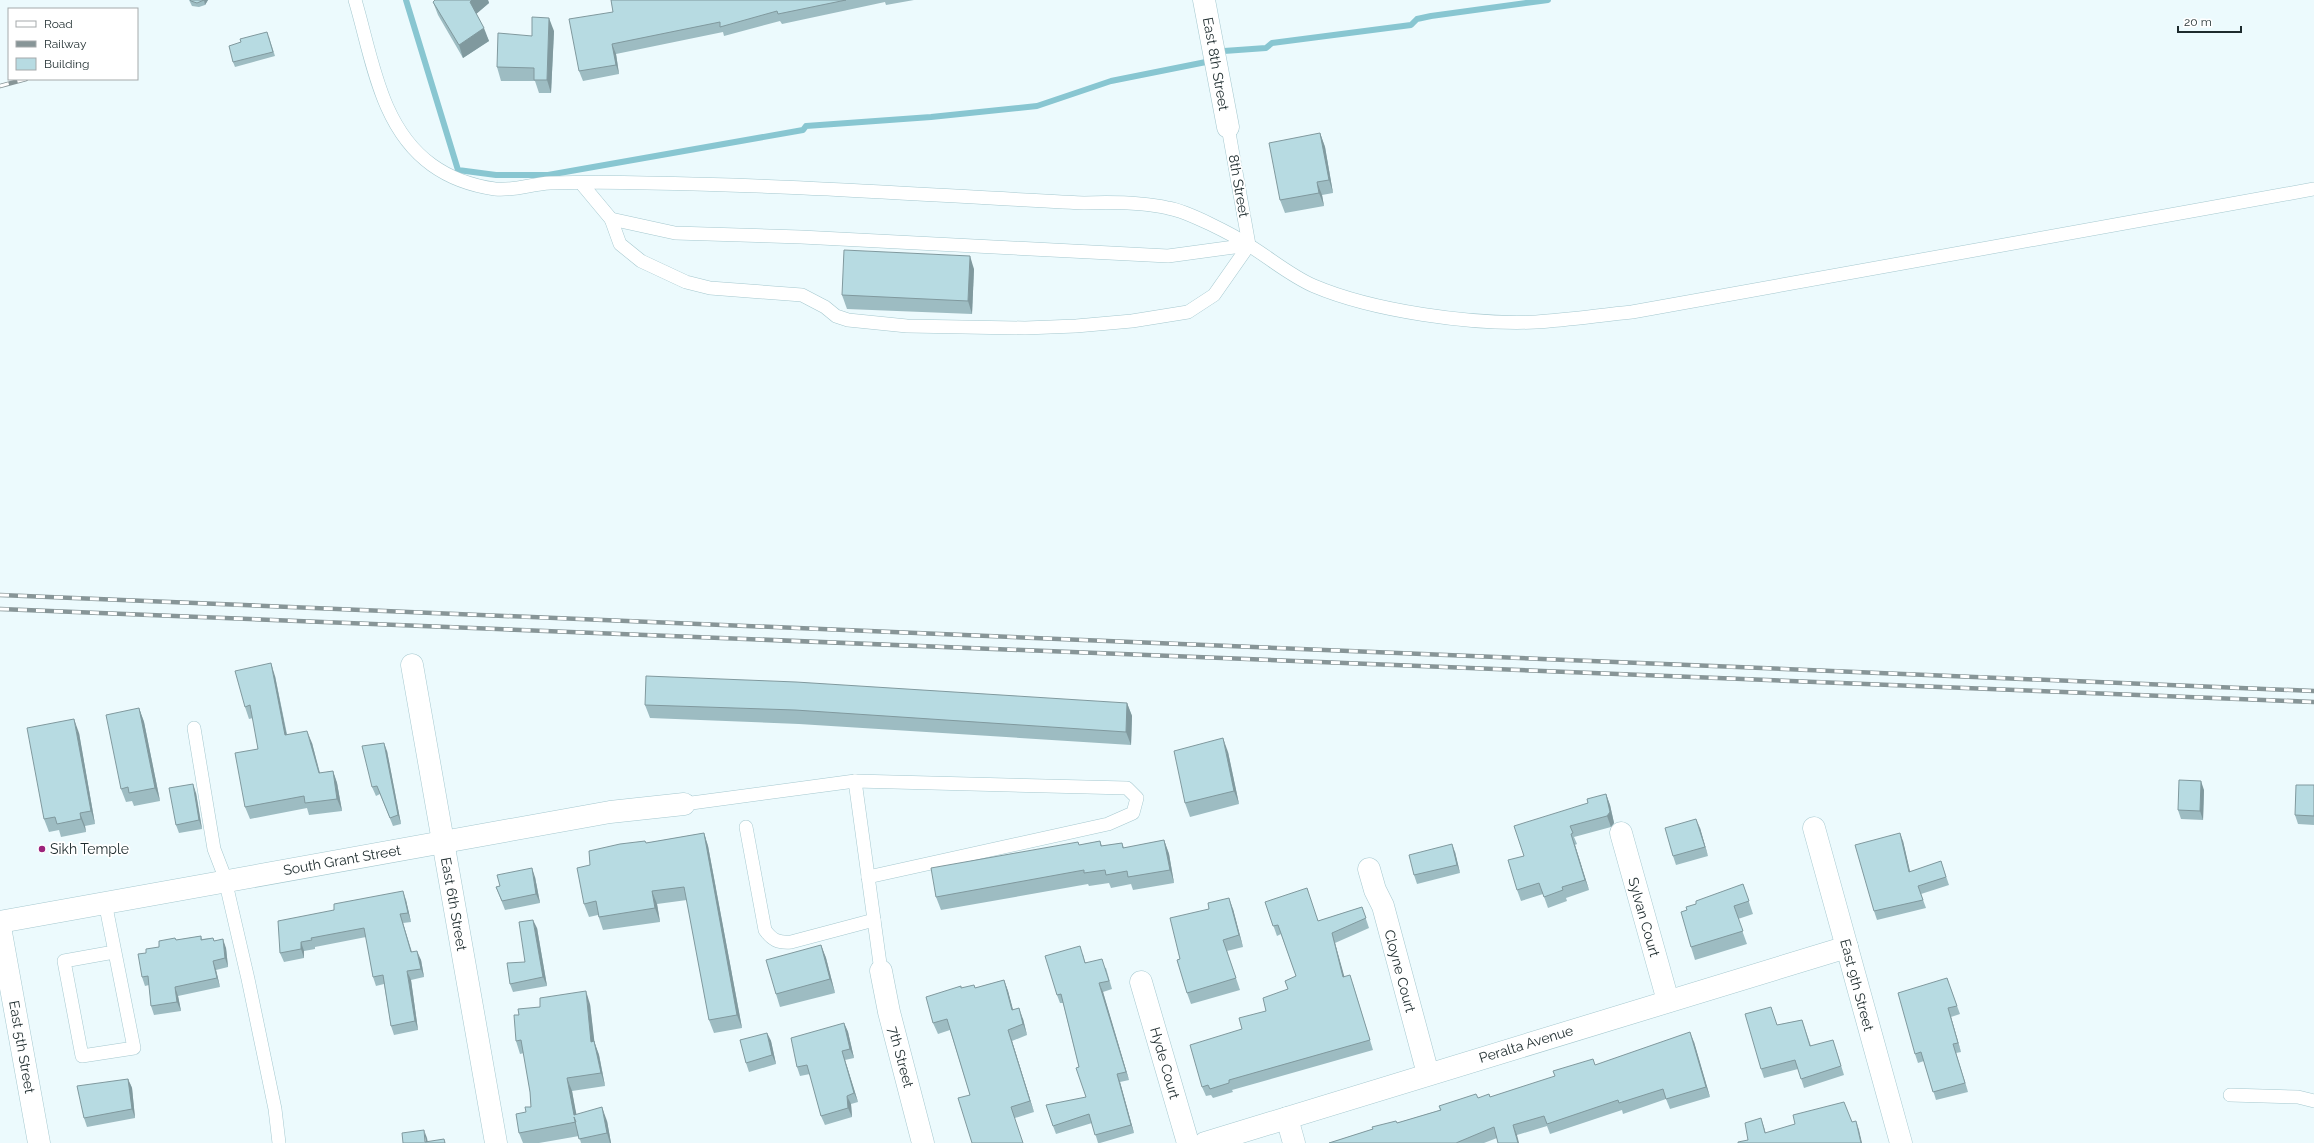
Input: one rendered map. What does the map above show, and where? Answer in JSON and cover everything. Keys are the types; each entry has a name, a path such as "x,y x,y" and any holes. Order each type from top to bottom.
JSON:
{"street":[{"name":"East 8th Street","path":"1204,0 1228,127"},
{"name":"East 6th Street","path":"412,665 496,1143"},
{"name":"South Grant Street","path":"0,922 610,812 684,804"},
{"name":"East 9th Street","path":"1814,828 1901,1143"},
{"name":"Sylvan Court","path":"1621,833 1668,1001"},
{"name":"Cloyne Court","path":"1369,869 1375,890 1383,906 1428,1074"},
{"name":"East 5th Street","path":"0,927 39,1143"},
{"name":"Peralta Avenue","path":"1206,1143 1847,947"},
{"name":"7th Street","path":"880,971 888,1012 924,1143"},
{"name":"Hyde Court","path":"1141,982 1188,1143"},
{"path":"1287,1118 1294,1143"}],"lane":[{"path":"355,0 382,95 395,125 416,152 433,166 458,179 495,189 518,190 543,184 647,183 1084,203 1125,202 1169,208 1186,214 1249,245 1299,279 1352,300 1399,310 1474,320 1535,322 1632,312 1717,298 2314,189"},
{"name":"8th Street","path":"1228,127 1249,245"},
{"path":"581,183 612,219 620,244 630,253 655,268 686,282 710,288 802,295 825,307 836,316 907,326 1025,328 1076,326 1132,321 1188,312 1214,295 1249,245"},
{"path":"612,219 676,233 801,237 1168,256 1249,245"},
{"path":"194,728 214,848 225,881 275,1109 279,1143"},
{"path":"684,804 855,781 1126,788 1137,798 1133,813 1108,824 868,877"},
{"path":"855,781 880,971"},
{"path":"746,827 765,930 771,939 783,943 791,942 874,920"},
{"path":"105,902 134,1048 82,1056 64,962 114,952"},
{"path":"2230,1095 2298,1097 2314,1101"}],"building":[{"path":"190,0 204,0 197,3"},
{"path":"435,0 472,0 470,2 484,28 459,45 433,2"},
{"path":"611,0 846,0 778,14 777,11 720,27 720,22 612,44 616,65 579,71 569,19 613,12"},
{"path":"532,17 549,18 547,80 534,80 534,68 497,67 498,33 532,36"},
{"path":"267,32 273,52 233,62 229,46 241,42 240,39"},
{"path":"1320,133 1329,180 1317,182 1319,193 1280,200 1269,143"},
{"path":"844,250 970,256 968,301 842,295"},
{"path":"271,663 285,735 307,731 319,773 333,771 337,799 305,803 304,796 245,807 235,753 258,749 250,705 245,707 235,671"},
{"path":"646,676 796,682 1127,703 1126,732 795,710 645,705"},
{"path":"139,708 155,788 129,793 128,787 121,789 106,715"},
{"path":"74,719 91,811 80,813 81,819 57,824 55,817 44,819 27,728"},
{"path":"1223,738 1234,791 1185,803 1174,751"},
{"path":"384,743 398,815 390,818 377,786 372,787 362,746"},
{"path":"2179,780 2201,781 2200,811 2178,810"},
{"path":"193,784 199,820 176,825 169,788"},
{"path":"2296,785 2314,785 2314,816 2295,815"},
{"path":"1606,794 1610,812 1607,816 1570,826 1585,880 1562,887 1563,890 1544,897 1539,883 1517,890 1508,860 1524,856 1514,826 1588,803 1587,799"},
{"path":"1696,819 1705,847 1673,856 1665,828"},
{"path":"704,833 737,1015 709,1020 684,887 652,891 655,908 599,917 596,901 584,904 577,868 590,865 589,851 620,844 645,841 646,843"},
{"path":"1900,833 1909,872 1941,861 1946,877 1918,886 1923,900 1874,911 1855,845"},
{"path":"1164,840 1170,870 1128,877 1127,871 1106,875 1105,870 1084,873 1084,870 936,897 931,868 1078,842 1079,845 1100,841 1101,846 1122,843 1123,848"},
{"path":"1452,844 1457,865 1414,875 1409,855"},
{"path":"532,868 536,894 502,901 496,887 500,886 497,875"},
{"path":"1743,884 1749,901 1734,906 1743,931 1691,947 1681,912 1687,910 1686,907 1696,904 1696,901"},
{"path":"1307,888 1318,921 1362,907 1366,918 1332,933 1343,977 1350,975 1370,1040 1229,1080 1229,1083 1210,1089 1208,1085 1202,1087 1190,1045 1242,1029 1239,1018 1266,1011 1263,998 1288,989 1285,981 1296,976 1278,925 1273,926 1265,902"},
{"path":"403,891 408,913 400,914 411,952 417,951 421,969 407,971 415,1021 391,1026 383,975 373,977 364,928 311,938 312,940 301,942 301,949 280,953 278,921 334,910 334,904"},
{"path":"1229,898 1239,935 1223,940 1236,978 1187,993 1177,960 1180,959 1170,918 1209,909 1208,903"},
{"path":"533,920 543,977 510,984 507,963 525,962 519,922"},
{"path":"201,936 201,940 213,938 214,941 223,939 225,958 213,961 217,978 175,987 177,1002 151,1006 148,976 142,977 138,954 146,953 146,949 159,947 159,941"},
{"path":"821,945 830,979 776,994 766,960"},
{"path":"1080,946 1085,963 1102,959 1109,981 1099,983 1126,1072 1117,1074 1131,1125 1095,1135 1089,1114 1053,1126 1046,1105 1086,1097 1076,1068 1079,1067 1061,994 1057,995 1045,956"},
{"path":"1947,978 1957,1006 1948,1008 1958,1043 1953,1044 1965,1083 1933,1092 1921,1052 1915,1054 1898,993"},
{"path":"1004,980 1012,1010 1019,1008 1023,1024 1008,1030 1030,1101 1011,1107 1023,1143 972,1143 958,1098 970,1095 947,1019 933,1023 926,997 961,986 961,988 974,985 975,988"},
{"path":"586,991 591,1042 594,1041 601,1073 567,1078 574,1115 602,1107 607,1133 579,1139 575,1122 519,1133 516,1114 526,1112 525,1107 531,1107 530,1092 521,1040 516,1041 514,1015 519,1015 518,1009 540,1007 540,998"},
{"path":"1771,1007 1777,1025 1802,1020 1810,1046 1833,1040 1841,1066 1801,1079 1795,1060 1761,1069 1745,1014"},
{"path":"844,1023 850,1049 842,1051 854,1093 847,1096 848,1108 821,1116 807,1065 797,1067 791,1038"},
{"path":"1690,1032 1706,1087 1666,1099 1663,1089 1619,1103 1618,1100 1547,1124 1544,1116 1513,1125 1518,1143 1498,1143 1494,1127 1456,1143 1329,1143 1373,1129 1372,1127 1396,1121 1397,1123 1441,1110 1439,1106 1476,1094 1478,1098 1489,1094 1490,1097 1555,1076 1553,1071 1593,1059 1595,1065"},
{"path":"767,1033 772,1055 746,1063 740,1040"},
{"path":"128,1079 132,1109 84,1118 77,1086"},
{"path":"1844,1102 1852,1122 1856,1121 1861,1143 1738,1143 1748,1140 1745,1123 1761,1118 1765,1133 1795,1124 1793,1115"},
{"path":"424,1130 425,1142 444,1139 445,1143 403,1143 402,1133"}],"waterway":[{"path":"406,0 458,170 496,175 548,175 803,130 806,126 931,117 1037,106 1111,81 1211,61"},
{"path":"1219,56 1224,51 1266,48 1272,43 1411,25 1417,19 1431,16 1548,0"}],"railway":[{"path":"0,86 22,80"},
{"path":"0,595 2314,691"},
{"path":"0,609 2314,702"}],"place":[{"name":"Sikh Temple","path":"42,849"}]}
